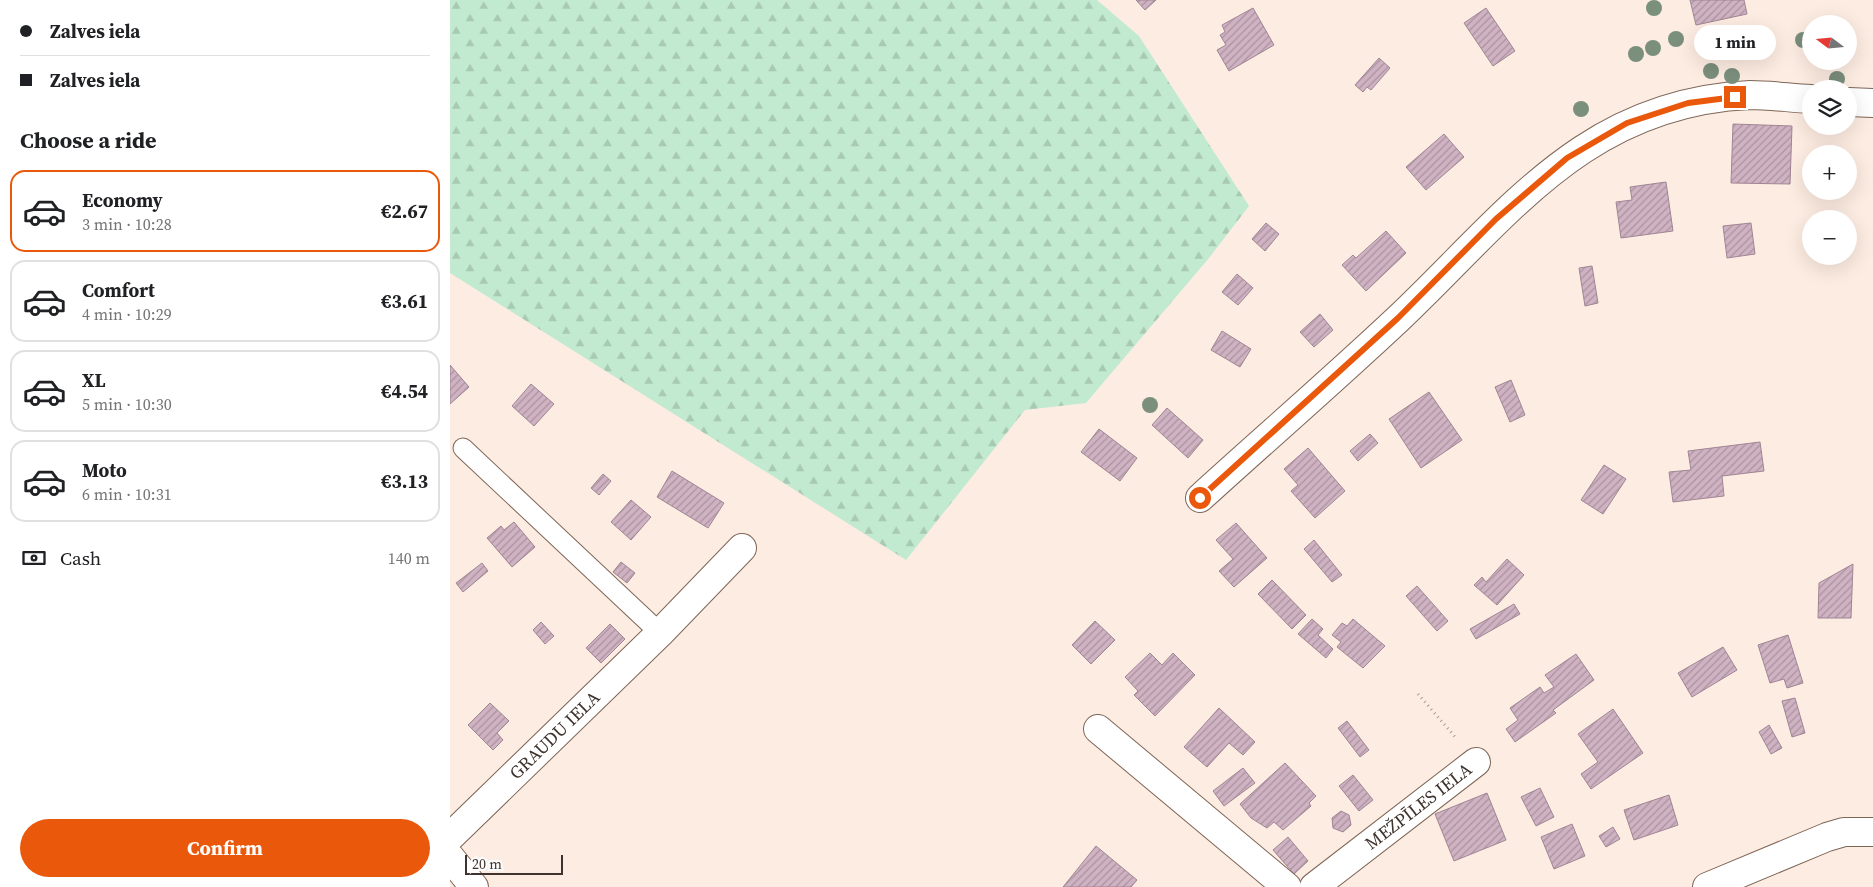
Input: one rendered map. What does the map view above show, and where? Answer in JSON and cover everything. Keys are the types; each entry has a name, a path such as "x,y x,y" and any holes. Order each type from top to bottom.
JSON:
{"street":[{"path":"1200,498 1398,318 1496,219 1567,158 1627,123 1688,103 1751,95 1802,98"},
{"path":"1857,102 1873,103"},
{"name":"GRAUDU IELA","path":"450,837 660,634 742,548"},
{"path":"1098,728 1287,887"},
{"name":"MEŽPĪLES IELA","path":"1314,887 1476,762"},
{"path":"1707,887 1827,837 1844,832 1873,832"},
{"path":"450,857 474,887"}],"lane":[{"path":"463,448 660,634"}],"path":[{"name":"MEŽPĪLES IELA","path":"1418,694 1476,762"}],"green space":[{"path":"450,0 1097,0 1139,36 1249,206 1209,258 1086,403 1025,410 906,560 450,273"}],"building":[{"path":"1136,0 1156,0 1145,10"},
{"path":"1690,0 1744,0 1747,14 1696,25"},
{"path":"1253,8 1274,45 1229,71 1217,50 1226,45 1220,35 1225,32 1222,25"},
{"path":"1486,8 1515,51 1493,66 1464,23"},
{"path":"1379,58 1390,68 1371,90 1367,87 1363,92 1355,85"},
{"path":"1733,124 1792,126 1790,184 1731,183"},
{"path":"1444,134 1464,157 1426,190 1406,167"},
{"path":"1666,182 1673,231 1621,238 1616,202 1632,200 1630,187"},
{"path":"1266,223 1279,234 1265,251 1252,239"},
{"path":"1751,223 1755,254 1727,258 1723,226"},
{"path":"1386,231 1406,253 1366,291 1342,265 1353,255 1356,258"},
{"path":"1592,266 1598,303 1585,306 1579,268"},
{"path":"1237,274 1253,288 1238,305 1222,292"},
{"path":"1320,314 1333,330 1314,347 1300,332"},
{"path":"1222,331 1251,349 1240,367 1211,350"},
{"path":"450,365 469,387 450,404"},
{"path":"1511,380 1525,415 1510,422 1495,387"},
{"path":"531,384 554,404 534,426 512,406"},
{"path":"1429,392 1462,440 1421,468 1389,419"},
{"path":"1167,408 1203,440 1188,458 1152,425"},
{"path":"1099,429 1137,458 1120,481 1081,452"},
{"path":"1370,434 1378,443 1358,461 1350,451"},
{"path":"1760,442 1764,471 1722,476 1724,496 1673,502 1669,472 1691,470 1688,451"},
{"path":"1308,448 1345,491 1315,518 1291,491 1298,485 1284,469"},
{"path":"1604,465 1626,479 1603,514 1581,500"},
{"path":"672,471 724,503 708,528 657,497"},
{"path":"603,474 611,481 599,495 591,488"},
{"path":"631,500 651,517 631,540 611,522"},
{"path":"514,522 535,547 512,567 487,538 501,526 504,530"},
{"path":"1236,523 1267,558 1234,587 1219,571 1233,559 1216,540"},
{"path":"1314,540 1342,575 1332,582 1304,549"},
{"path":"1507,559 1524,575 1497,605 1474,585 1482,577 1486,582"},
{"path":"621,562 635,573 627,583 613,572"},
{"path":"482,563 488,571 463,592 456,583"},
{"path":"1853,564 1851,618 1818,618 1819,583"},
{"path":"1272,580 1306,615 1292,629 1258,594"},
{"path":"1417,586 1448,621 1437,631 1406,596"},
{"path":"1514,604 1520,614 1476,639 1470,629"},
{"path":"1312,619 1323,629 1318,635 1333,649 1326,658 1298,634"},
{"path":"1353,619 1385,646 1363,668 1337,647 1341,642 1332,635 1342,623 1347,626"},
{"path":"1095,621 1115,640 1091,664 1072,645"},
{"path":"541,622 554,636 545,644 533,630"},
{"path":"610,624 625,639 601,663 586,648"},
{"path":"1788,635 1803,683 1787,688 1784,679 1770,683 1758,645"},
{"path":"1723,647 1737,670 1692,697 1678,673"},
{"path":"1150,653 1162,665 1173,653 1195,675 1155,716 1134,695 1138,691 1125,677"},
{"path":"1576,654 1594,680 1553,710 1556,713 1515,742 1506,729 1518,720 1510,708 1540,687 1544,693 1554,687 1545,675"},
{"path":"1795,698 1805,733 1792,737 1782,701"},
{"path":"490,703 509,721 497,733 503,740 493,750 468,725"},
{"path":"1219,708 1255,742 1243,755 1229,743 1207,767 1184,747"},
{"path":"1613,709 1643,753 1591,789 1581,774 1598,762 1578,734"},
{"path":"1347,721 1369,750 1360,757 1338,728"},
{"path":"1769,725 1782,748 1771,754 1759,732"},
{"path":"1285,763 1316,796 1309,803 1311,806 1283,830 1274,822 1267,828 1251,818 1240,804"},
{"path":"1243,768 1255,783 1224,806 1213,791"},
{"path":"1353,775 1373,800 1359,811 1339,786"},
{"path":"1540,788 1554,817 1536,826 1521,797"},
{"path":"1487,793 1506,840 1454,861 1435,814"},
{"path":"1669,795 1678,825 1634,840 1624,810"},
{"path":"1341,811 1349,815 1351,825 1343,832 1333,828 1332,818"},
{"path":"1572,824 1585,856 1554,869 1541,837"},
{"path":"1613,827 1620,839 1606,847 1599,836"},
{"path":"1288,837 1308,861 1294,874 1273,850"},
{"path":"1096,846 1137,880 1131,887 1063,887"}],"route":[{"path":"1200,498 1398,318 1496,219 1567,158 1627,123 1688,103 1735,97"}]}
